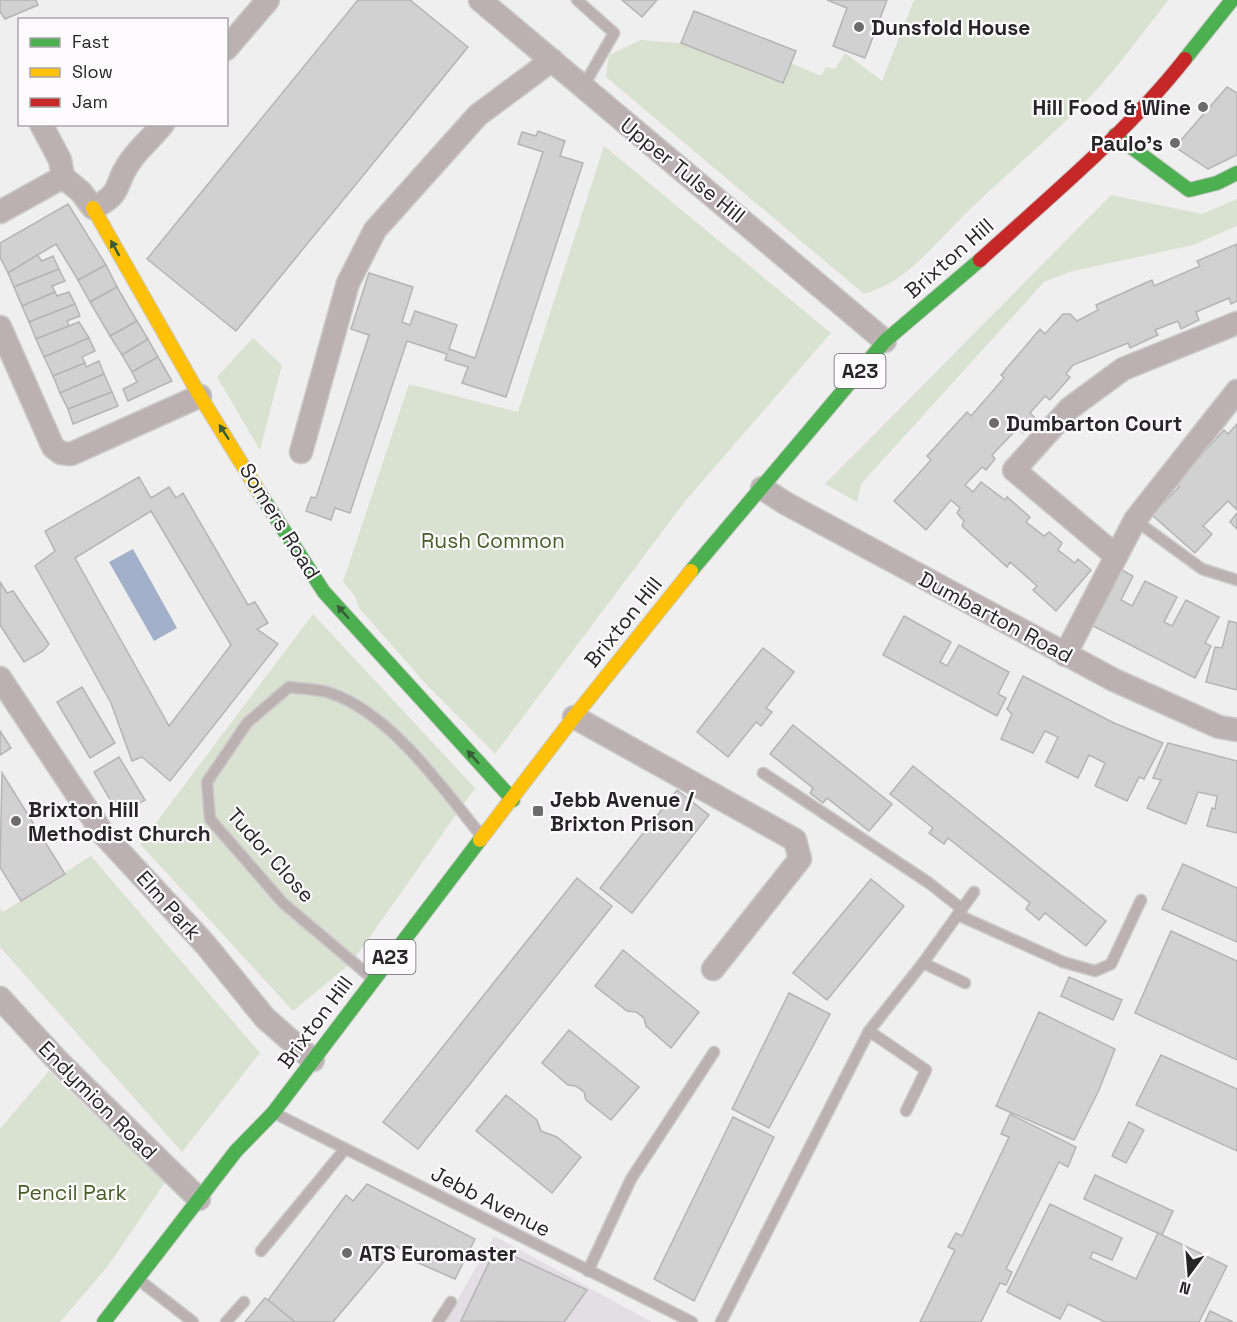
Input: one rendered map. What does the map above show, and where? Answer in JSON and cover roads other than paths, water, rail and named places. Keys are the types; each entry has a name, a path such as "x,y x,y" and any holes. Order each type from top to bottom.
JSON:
{"main road":[{"name":"Brixton Hill","path":"104,1322 236,1151 273,1113 574,717 885,341 1017,227 1115,135 1163,87 1232,0"},
{"path":"1115,135 1189,190 1217,183 1237,173"},
{"name":"Somers Road","path":"93,208 201,396 299,557 324,592 513,800"}],"street":[{"path":"228,47 268,0"},
{"name":"Upper Tulse Hill","path":"480,0 641,138 744,220 885,341"},
{"path":"301,452 348,283 375,230 478,115 552,60"},
{"path":"43,126 60,160 63,177 81,192 93,208 108,201 119,189 128,164 161,126"},
{"path":"0,212 63,177"},
{"path":"1115,555 1014,470 1070,408 1124,369 1237,323"},
{"path":"0,327 52,447 61,453 71,454 201,396"},
{"path":"1065,655 1135,520 1237,391"},
{"name":"Dumbarton Road","path":"762,488 815,519 1114,680 1219,727 1237,730"},
{"name":"Elm Park","path":"0,678 104,835 205,944 265,1018 313,1060"},
{"path":"574,717 795,840 800,859 713,969"},
{"name":"Endymion Road","path":"0,998 59,1062 199,1199"}],"lane":[{"path":"577,0 614,33 583,87"},
{"path":"1135,520 1202,569 1237,580"},
{"name":"Tudor Close","path":"373,979 283,903 210,819 207,782 247,723 289,687 330,693 374,717 416,759 482,837"},
{"path":"763,773 929,883 960,912 1063,962 1095,971 1111,964 1141,900"},
{"path":"721,1322 869,1031 923,963 974,892"},
{"path":"923,963 965,982"},
{"path":"869,1031 926,1070 906,1111"},
{"path":"588,1271 631,1179 714,1052"},
{"name":"Jebb Avenue","path":"273,1113 692,1322"},
{"path":"261,1251 345,1149"},
{"path":"138,1278 193,1322"},
{"path":"226,1322 244,1302"},
{"path":"438,1322 451,1302"}],"water":[{"path":"133,549 177,628 154,641 109,562"}],"place":[{"name":"Dunsfold House","path":"859,27"},
{"name":"Hill Food & Wine","path":"1203,107"},
{"name":"Paulo's","path":"1175,143"},
{"name":"Dumbarton Court","path":"994,423"},
{"name":"Jebb Avenue / Brixton Prison","path":"538,811"},
{"name":"Brixton Hill Methodist Church","path":"16,821"},
{"name":"ATS Euromaster","path":"347,1253"}],"park label":[{"name":"Rush Common","path":"493,540"},
{"name":"Pencil Park","path":"72,1192"}]}
